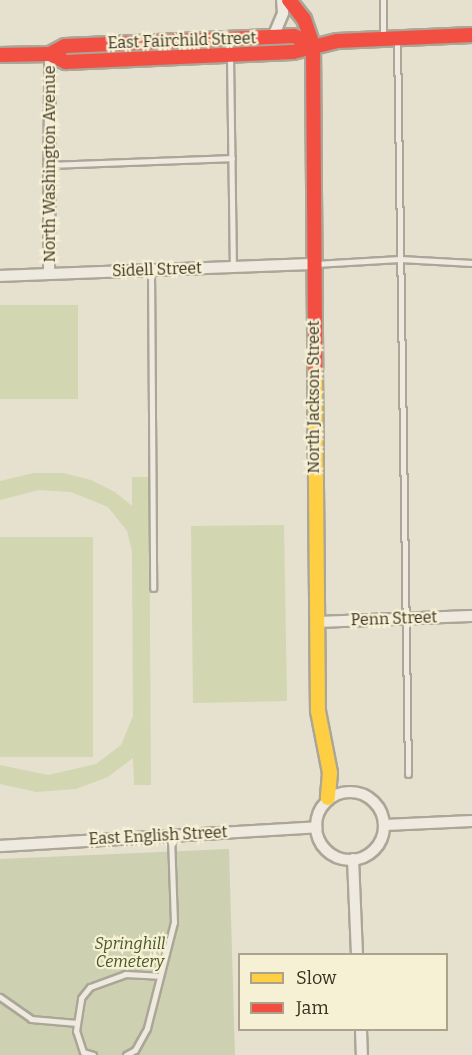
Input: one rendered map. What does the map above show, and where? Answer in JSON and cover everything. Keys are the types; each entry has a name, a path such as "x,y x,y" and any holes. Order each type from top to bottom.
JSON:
{"street":[{"path":"273,37 284,13 282,0"},
{"name":"North Jackson Street","path":"290,0 304,20 313,45 316,622 319,720 330,773 328,798"},
{"name":"East Fairchild Street","path":"50,54 66,62 230,55 293,52 313,45 390,38 472,35"},
{"name":"East Fairchild Street","path":"0,56 50,54 65,46 294,36 313,45"},
{"name":"North Washington Avenue","path":"50,54 50,274"},
{"name":"Sidell Street","path":"0,276 313,264"},
{"name":"Penn Street","path":"316,622 472,616"},
{"path":"347,792 370,798 384,814 385,825 385,836 378,848 353,860 328,853 316,826 317,815 328,798 347,792"},
{"path":"385,825 472,821"},
{"name":"East English Street","path":"0,846 316,826"},
{"path":"353,860 357,953"},
{"path":"361,1031 362,1055"}],"lane":[{"path":"383,0 390,38 400,259 408,774"},
{"path":"230,55 233,268"},
{"path":"51,165 232,158"},
{"path":"313,264 400,259 472,263"},
{"path":"151,270 153,588"},
{"path":"126,1055 136,1053 155,1004 159,976 174,922 171,835"},
{"path":"93,1055 82,1053 77,1023 81,998 90,987 125,974 159,976"},
{"path":"0,997 31,1019 77,1023"}],"green space":[{"path":"0,305 78,305 78,399 0,399"},
{"path":"34,473 63,473 91,480 115,492 132,506 132,477 149,477 151,785 134,785 133,758 108,777 76,789 36,792 0,784 0,765 48,775 96,764 121,745 133,716 132,551 127,531 108,507 71,492 39,490 0,500 0,481"},
{"path":"284,525 287,701 193,703 191,526"},
{"path":"0,537 93,537 93,757 0,757"},
{"name":"Springhill Cemetery","path":"229,849 235,1055 0,1055 0,859"}],"traffic: slow":[{"path":"315,369 318,711 330,773 328,798"}],"traffic: jam":[{"path":"289,0 304,19 313,45 315,369"},
{"path":"50,54 66,62 293,52 337,41 472,35"},
{"path":"0,55 50,54 65,46 294,36 313,45"}]}
